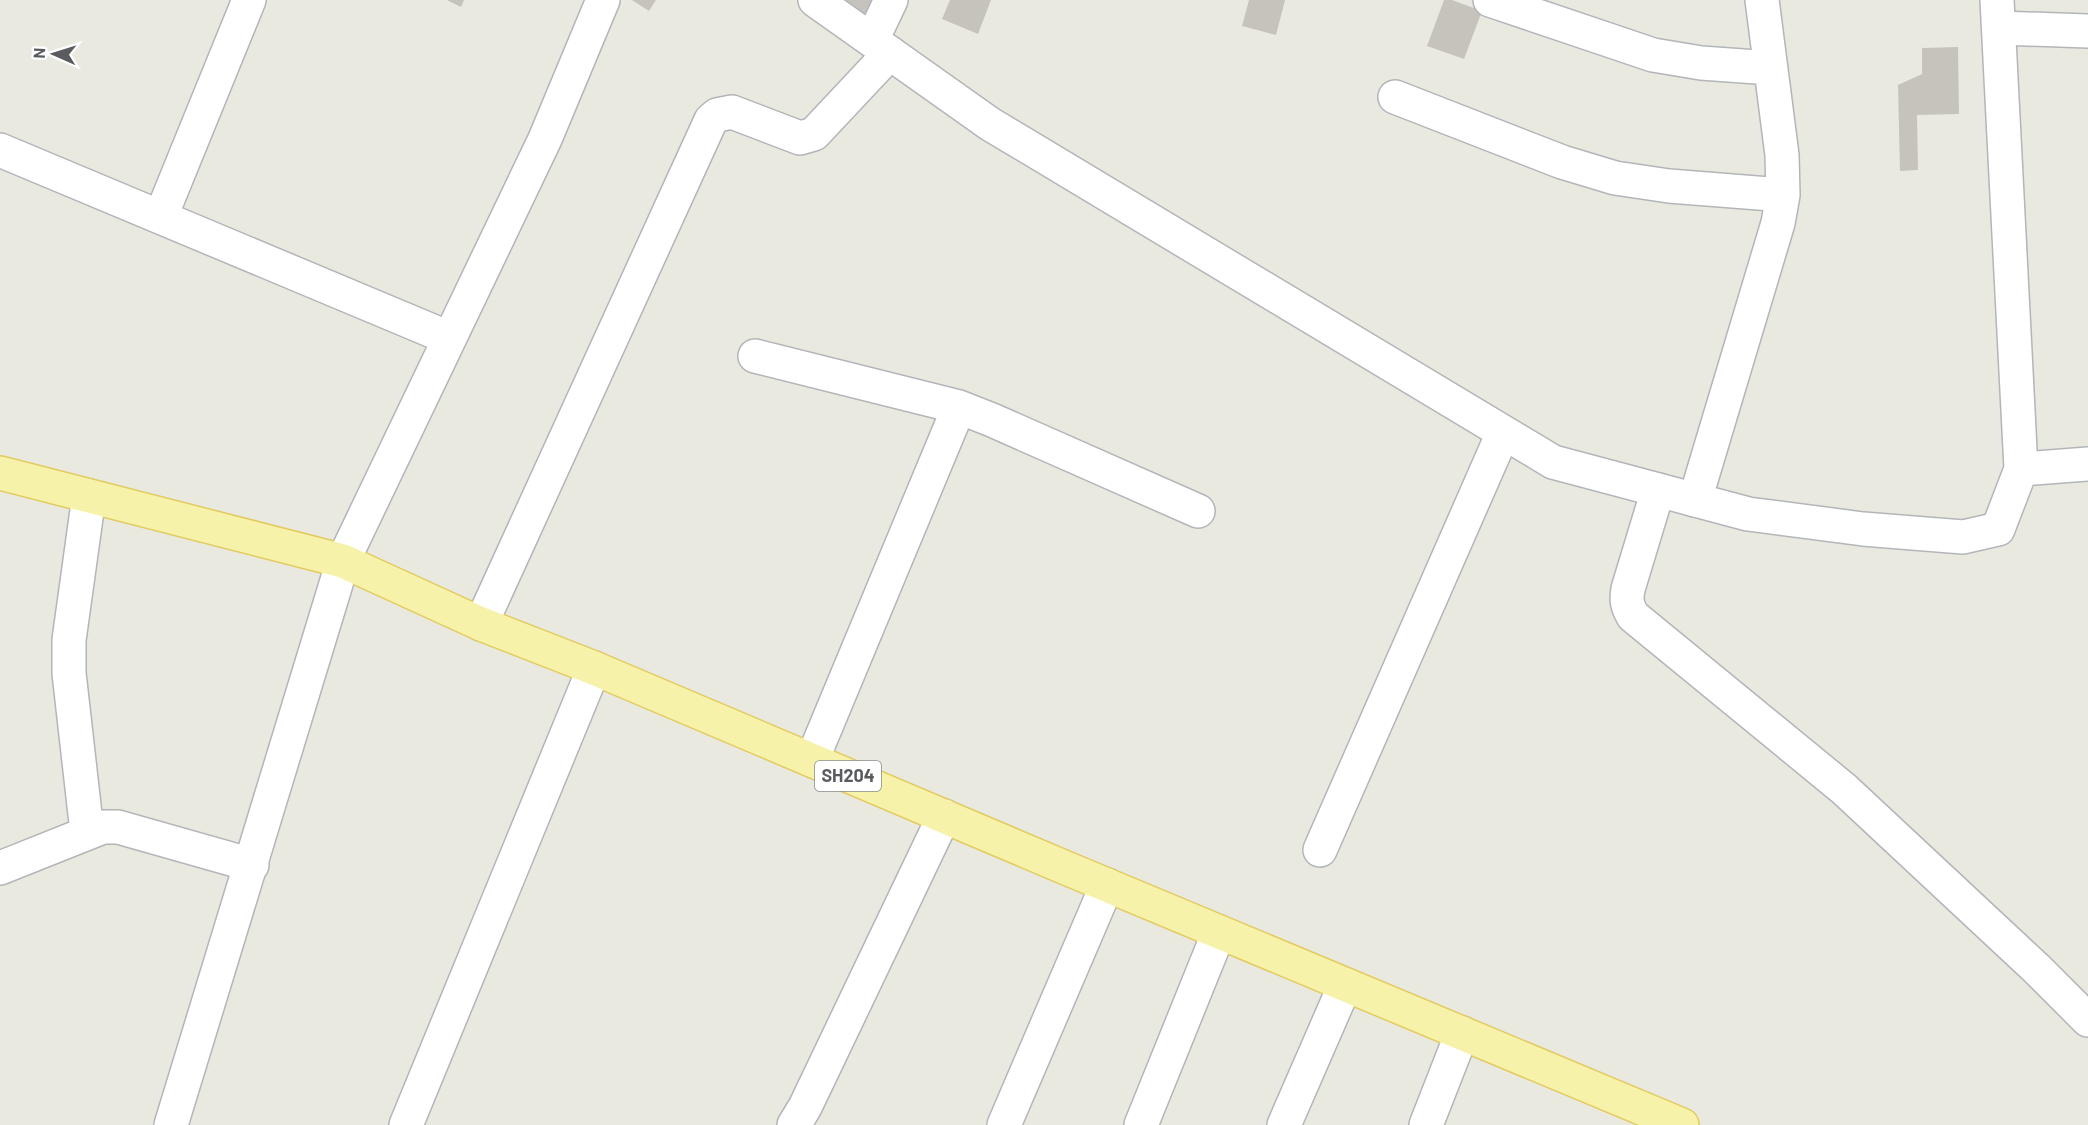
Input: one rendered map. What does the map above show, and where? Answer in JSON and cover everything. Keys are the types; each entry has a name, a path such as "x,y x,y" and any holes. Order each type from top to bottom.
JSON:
{"main road":[{"name":"SH204","path":"0,473 343,561 481,624 594,668 1682,1125"}],"street":[{"path":"161,216 249,0"},
{"path":"171,1125 343,561 545,138 603,0"},
{"path":"816,0 990,124 1553,462 1748,514 1863,529 1963,537 1998,529 2021,469 1998,14 2088,31"},
{"path":"481,624 711,120 717,115 732,112 800,138 807,138 814,134 881,46 891,0"},
{"path":"1490,0 1653,55 1701,63 1771,68"},
{"path":"1695,500 1778,223 1783,195 1782,155 1762,0"},
{"path":"1395,97 1562,162 1615,178 1670,186 1783,195"},
{"path":"0,150 449,338"},
{"path":"755,356 959,407 1198,511"},
{"path":"812,760 959,407"},
{"path":"1320,850 1503,433"},
{"path":"2021,469 2088,464"},
{"path":"1658,490 1628,589 1628,608 1633,616 1844,789 2037,969 2088,1020"},
{"path":"87,832 69,673 69,640 89,496"},
{"path":"406,1125 594,668"},
{"path":"794,1125 805,1107 944,816"},
{"path":"0,868 103,827 118,827 252,865"},
{"path":"1004,1125 1107,885"},
{"path":"1141,1125 1219,932"},
{"path":"1284,1125 1345,985"},
{"path":"1426,1125 1462,1033"}],"building":[{"path":"447,0 464,0 461,7"},
{"path":"632,0 656,0 649,11"},
{"path":"827,0 878,0 859,27"},
{"path":"950,0 991,0 978,34 942,19"},
{"path":"1249,0 1285,0 1276,35 1242,26"},
{"path":"1444,0 1452,0 1482,11 1464,59 1427,46"},
{"path":"1958,47 1959,114 1917,115 1918,170 1900,171 1898,85 1922,74 1922,48"}]}
